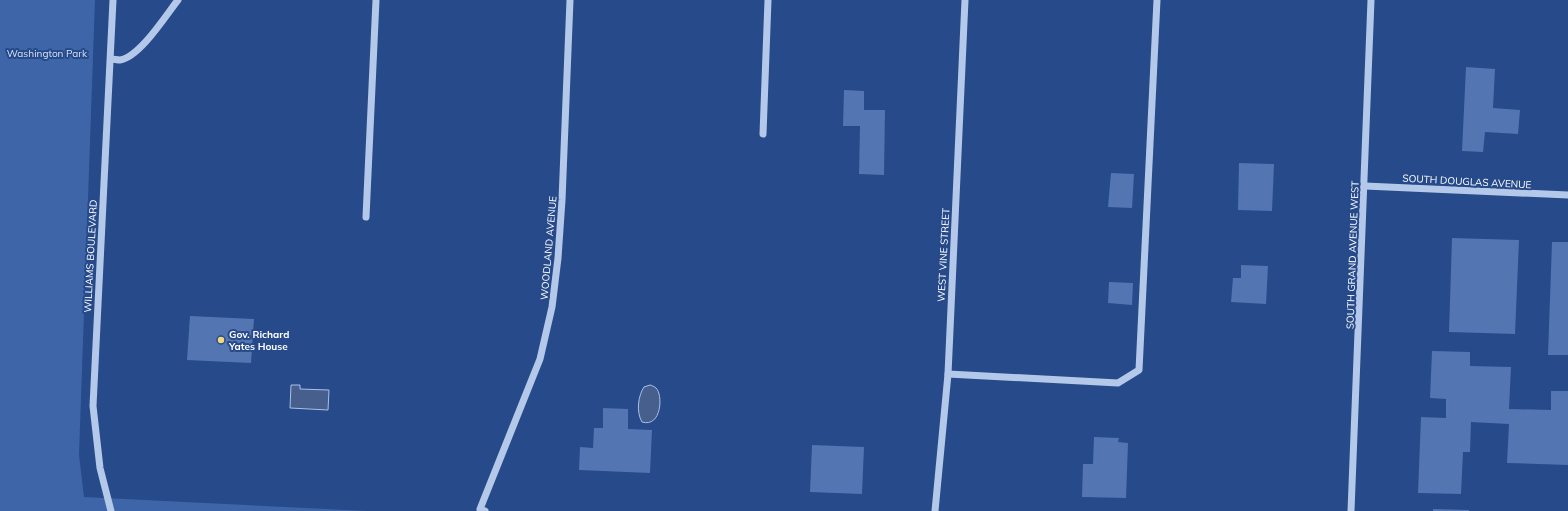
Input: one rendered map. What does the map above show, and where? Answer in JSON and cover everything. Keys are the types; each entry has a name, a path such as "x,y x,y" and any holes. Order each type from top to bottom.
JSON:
{"street":[{"name":"WILLIAMS BOULEVARD","path":"111,511 100,468 93,406 113,0"},
{"path":"111,59 121,60 132,54 145,42 178,0"},
{"path":"366,217 376,0"},
{"name":"WOODLAND AVENUE","path":"482,510 540,359 552,306 558,258 562,200 570,0"},
{"path":"763,134 768,0"},
{"name":"WEST VINE STREET","path":"935,511 948,374 964,0"},
{"path":"948,374 1118,383 1139,370 1157,0"},
{"name":"SOUTH GRAND AVENUE WEST","path":"1351,511 1371,0"},
{"name":"SOUTH DOUGLAS AVENUE","path":"1364,186 1568,195"}],"green space":[{"name":"Washington Park","path":"0,0 95,0 79,455 84,497 367,511 0,511"}],"shaded area":[{"path":"291,385 300,385 300,389 329,390 328,410 290,408"},
{"path":"650,385 658,391 660,403 657,415 654,420 649,423 642,422 638,409 639,399 644,387"}],"building":[{"path":"1466,67 1495,69 1493,108 1520,110 1518,134 1485,132 1483,152 1462,151"},
{"path":"844,90 864,91 864,110 885,110 884,175 859,174 860,126 843,126"},
{"path":"1239,163 1274,164 1272,211 1238,210"},
{"path":"1111,173 1134,174 1132,208 1108,207"},
{"path":"1452,238 1519,240 1515,334 1449,332"},
{"path":"1552,242 1568,242 1568,355 1548,355"},
{"path":"1241,265 1268,266 1266,304 1231,302 1233,278 1241,278"},
{"path":"1109,282 1133,283 1132,305 1108,303"},
{"name":"Gov. Richard Yates House","path":"190,316 254,319 251,363 187,360"},
{"path":"1432,351 1470,352 1470,366 1511,367 1509,409 1551,410 1551,391 1568,391 1568,465 1507,463 1509,424 1471,422 1470,452 1463,452 1461,494 1418,493 1421,417 1446,418 1446,399 1430,398"},
{"path":"603,408 628,409 628,429 652,430 650,473 579,470 580,447 593,448 594,428 603,428"},
{"path":"1094,437 1119,438 1118,442 1128,443 1126,498 1082,497 1083,464 1093,464"},
{"path":"812,445 864,447 862,494 810,492"},
{"path":"1433,509 1469,510 1469,511 1433,511"}],"place":[{"name":"Gov. Richard Yates House","path":"221,340"}]}
